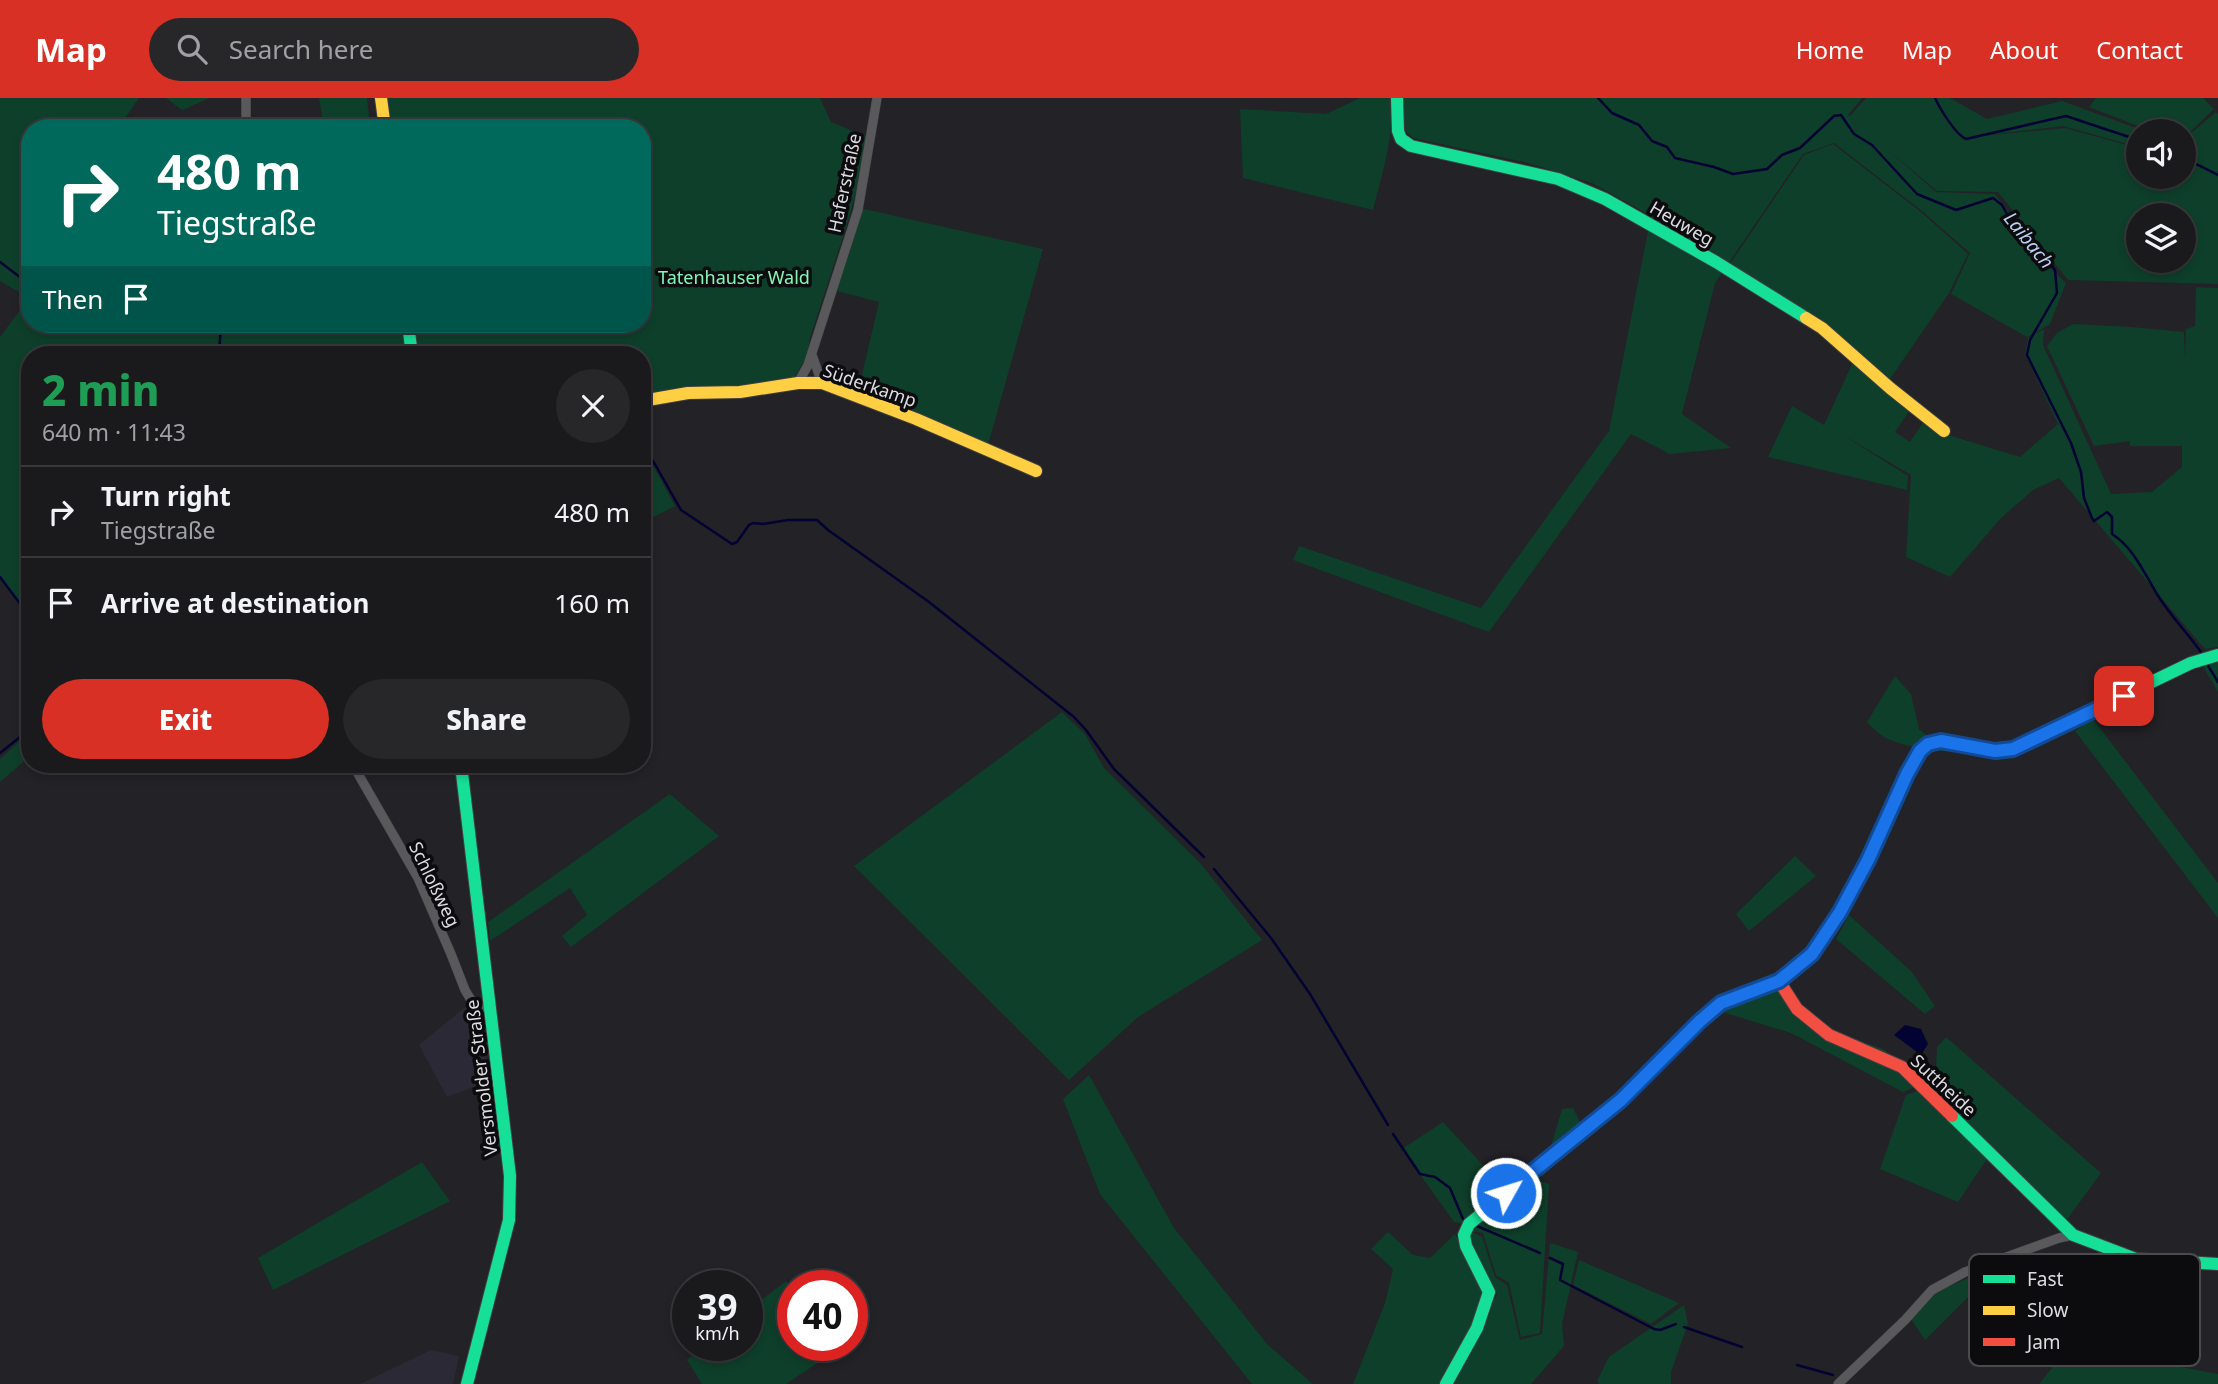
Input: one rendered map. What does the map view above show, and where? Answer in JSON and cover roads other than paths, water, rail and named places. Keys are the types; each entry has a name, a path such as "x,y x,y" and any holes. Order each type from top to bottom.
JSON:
{"street":[{"path":"246,98 246,119"},
{"path":"381,98 384,119"},
{"name":"Haferstraße","path":"798,383 812,353 858,210 877,98"},
{"name":"Heuweg","path":"1397,98 1398,131 1401,139 1412,146 1558,179 1605,199 1716,262 1822,328 1944,431"},
{"path":"812,353 822,383"},
{"name":"Süderkamp","path":"651,399 688,393 740,392 798,383 822,383 916,419 1036,471"},
{"path":"1446,1384 1477,1328 1489,1292 1466,1246 1464,1235 1469,1224 1621,1100 1721,1003 1779,981 1812,954 1840,912 1868,860 1920,751 1928,744 1941,741 1995,751 2013,749 2191,663 2218,655"},
{"name":"Schloßweg","path":"358,773 418,878 465,990 474,1005 491,1010"},
{"name":"Versmolder Straße","path":"462,773 511,1200 509,1220 467,1384"},
{"name":"Suttheide","path":"1779,981 1797,1009 1829,1035 1902,1067 2073,1236 2122,1254"},
{"path":"2015,1254 2059,1238 2073,1236"},
{"name":"Suttheide","path":"2200,1263 2218,1264"},
{"path":"1838,1384 1905,1320 1932,1290 1969,1271"}],"waterway":[{"name":"Laibach","path":"1598,98 1612,113 1639,125 1652,141 1667,147 1675,158 1733,174 1767,169 1782,155 1800,148 1834,116 1841,115 1854,134 1872,145 1917,194 1956,210 1993,198 2002,205 2013,225 2038,246 2055,270 2057,293 2030,340 2027,355 2071,443 2081,472 2084,498 2092,518 2094,521 2107,512 2112,517 2112,534 2132,554 2162,602 2203,655"},
{"path":"1935,98 1953,127 1966,139 2066,116 2126,136"},
{"path":"2196,164 2218,175"},
{"path":"0,262 21,278"},
{"path":"220,333 220,346"},
{"path":"651,457 681,510 732,544 737,542 753,523 817,520 929,602 1074,717 1114,769 1204,857"},
{"path":"0,577 21,605"},
{"name":"Laibach","path":"2207,664 2218,682"},
{"path":"0,753 21,736"},
{"path":"1214,869 1271,938 1310,994 1388,1125"},
{"path":"1393,1134 1420,1174 1435,1177 1450,1188 1466,1221"},
{"path":"1477,1226 1540,1253"},
{"path":"1550,1258 1563,1264 1560,1280 1654,1329 1660,1330 1676,1324"},
{"path":"1684,1327 1742,1347"},
{"path":"1797,1365 1833,1375"}],"park label":[{"name":"Tatenhauser Wald","path":"734,277"}]}
